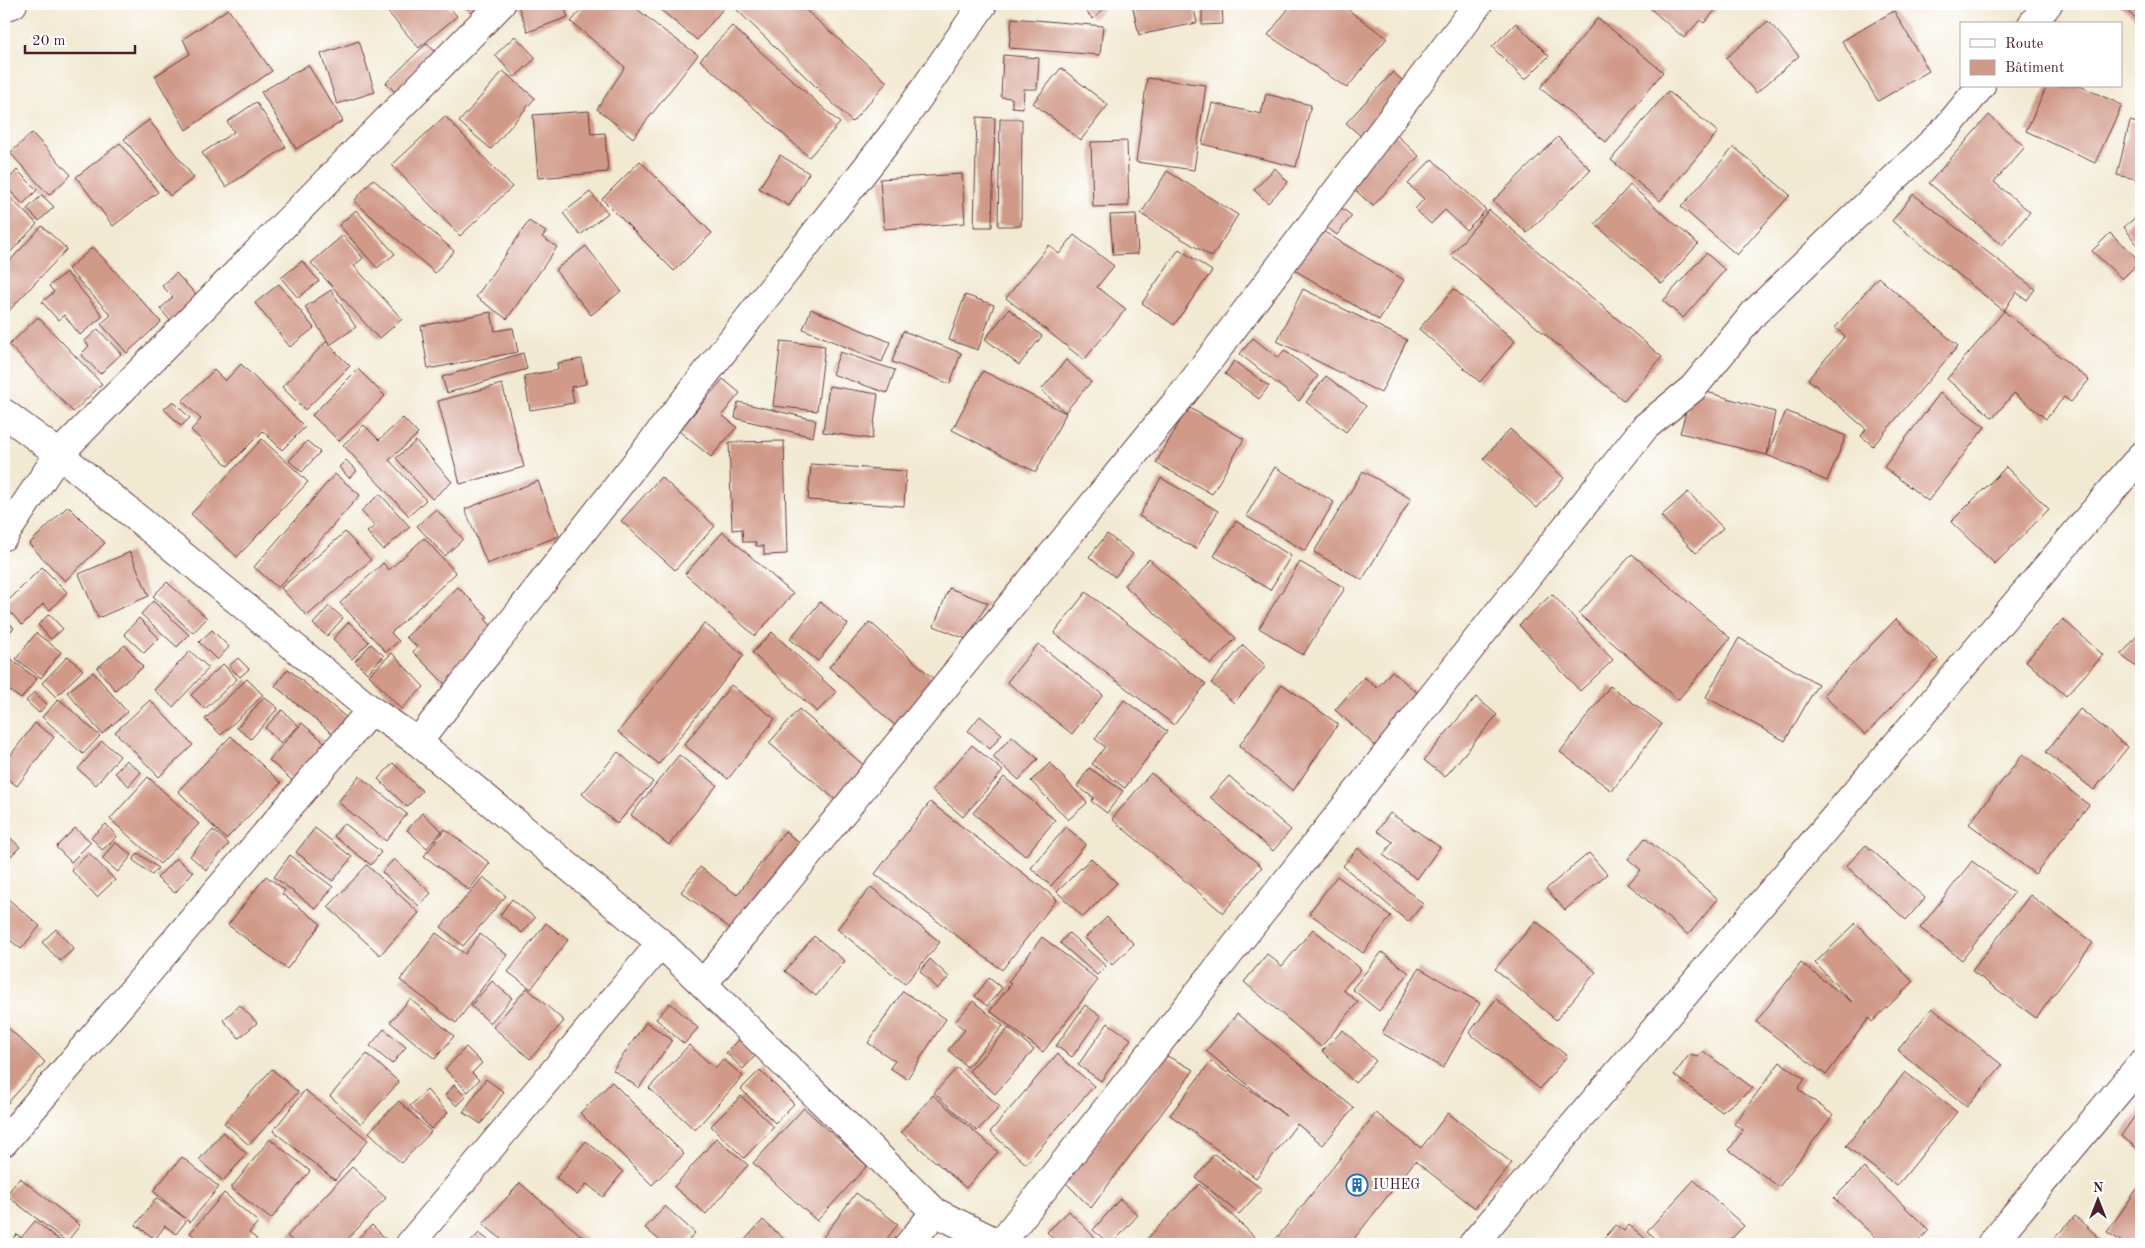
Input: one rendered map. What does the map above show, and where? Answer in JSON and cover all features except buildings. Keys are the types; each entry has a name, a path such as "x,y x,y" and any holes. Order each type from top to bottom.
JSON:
{"street":[{"path":"4,7 13,4"},
{"path":"4,536 59,454 500,4"},
{"path":"418,742 896,130 983,4"},
{"path":"703,984 1191,384 1478,4"},
{"path":"2034,22 2048,4"},
{"path":"4,413 59,454 371,710 418,742 661,943 935,1212 1000,1244 1645,427 1693,388 1755,312 1945,130 1979,88"},
{"path":"1473,1244 2141,456"},
{"path":"4,1142 371,710"},
{"path":"410,1244 661,943"},
{"path":"1991,1244 2141,1064"},
{"path":"909,1244 935,1212"}],"place":[{"name":"IUHEG","path":"1357,1185"}]}
